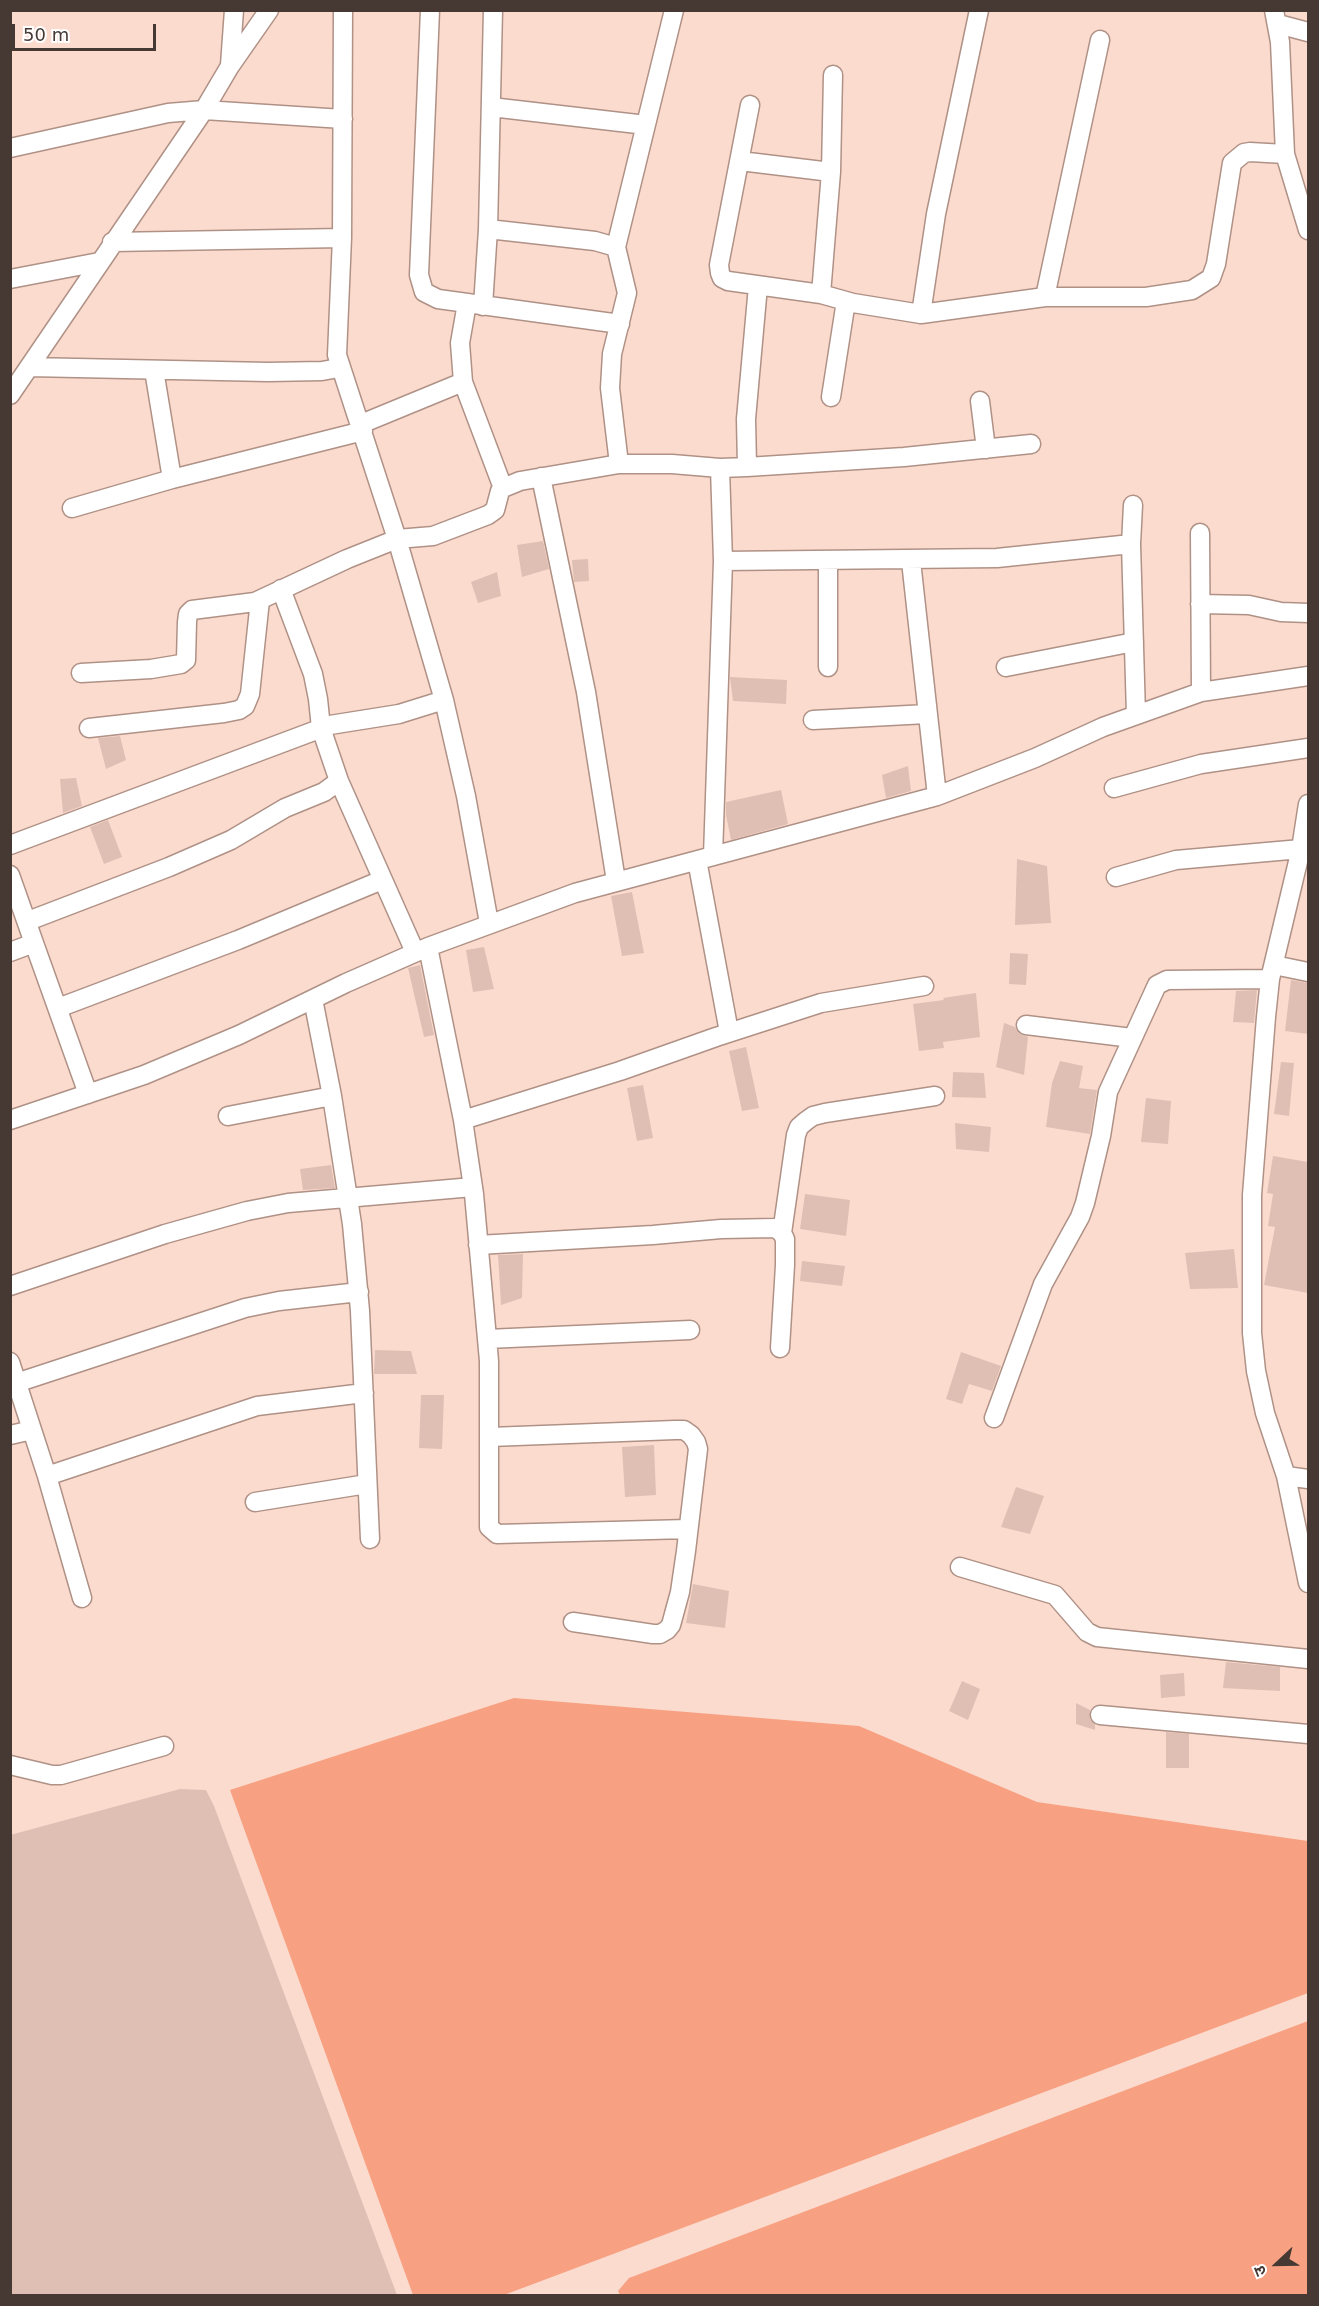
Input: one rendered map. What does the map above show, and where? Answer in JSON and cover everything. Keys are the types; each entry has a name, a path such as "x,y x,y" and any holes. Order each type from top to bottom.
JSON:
{"street":[{"path":"230,66 234,10"},
{"path":"10,395 204,110 230,66 269,10"},
{"path":"343,10 342,238 336,345 339,364 362,427 444,700 466,796 489,923"},
{"path":"430,10 418,275 424,292 431,296 475,304 620,324"},
{"path":"493,10 488,229 475,304 460,343 463,382 503,488"},
{"path":"619,464 610,388 612,354 627,293 616,247 674,10"},
{"path":"921,314 936,214 979,10"},
{"path":"1308,32 1276,17 1285,154 1308,230"},
{"path":"1045,297 1100,40"},
{"path":"821,294 831,172 833,75"},
{"path":"750,105 720,273 728,281 821,294 846,301 921,314 1045,297 1146,297 1191,290 1203,285 1211,279 1216,264 1232,164 1244,153 1285,154"},
{"path":"491,107 645,125"},
{"path":"10,148 168,113 204,110 343,119"},
{"path":"740,161 831,172"},
{"path":"488,229 595,241 616,247"},
{"path":"112,242 342,238"},
{"path":"10,279 99,262"},
{"path":"747,467 746,419 758,286"},
{"path":"831,397 846,301"},
{"path":"29,367 322,371 333,369 339,364"},
{"path":"154,370 172,479"},
{"path":"72,508 362,427 463,382"},
{"path":"980,400 986,449"},
{"path":"81,673 151,669 181,664 186,660 187,621 188,614 192,610 260,600 397,539 433,536 488,515 495,510 500,491 520,481 619,464 747,467 903,457 1031,444"},
{"path":"720,468 723,561 705,858 729,1032"},
{"path":"541,477 585,692 616,880"},
{"path":"1133,505 1131,544 1136,715"},
{"path":"1200,533 1201,692"},
{"path":"723,561 911,561 997,558 1131,544"},
{"path":"828,560 828,667"},
{"path":"911,561 937,796"},
{"path":"281,589 313,674 321,728 339,781 382,880 421,950 463,1120 473,1187 487,1339 490,1437 489,1527 497,1534 688,1529"},
{"path":"89,728 224,713 245,706 250,694 260,600"},
{"path":"1200,604 1248,605 1281,612 1308,613"},
{"path":"1005,667 1134,642"},
{"path":"10,1120 144,1075 239,1035 421,950 489,923 616,880 937,796 1136,715 1201,692 1308,676"},
{"path":"10,845 321,728 399,714 444,700"},
{"path":"813,720 927,714"},
{"path":"1114,788 1201,764 1308,748"},
{"path":"28,921 169,867 231,840 285,808 324,792 339,781"},
{"path":"1308,804 1300,849 1302,869 1272,972 1252,1195 1252,1333 1256,1371 1265,1413 1286,1476 1308,1579"},
{"path":"1116,877 1176,860 1300,849"},
{"path":"10,875 88,1094"},
{"path":"58,1008 238,940 382,880"},
{"path":"10,952 34,943"},
{"path":"993,1418 1043,1284 1080,1217 1101,1136 1108,1092 1152,994 1162,982 1272,972 1308,972"},
{"path":"463,1120 620,1071 729,1032 821,1003 924,986"},
{"path":"312,999 332,1096 348,1197 358,1292 370,1539"},
{"path":"1026,1025 1132,1038"},
{"path":"228,1116 332,1096"},
{"path":"782,1233 799,1127 813,1116 825,1113 935,1096"},
{"path":"10,1286 214,1219 288,1203 473,1187"},
{"path":"478,1245 722,1229 775,1228 782,1233 785,1239 780,1348"},
{"path":"16,1383 245,1308 279,1301 358,1292"},
{"path":"487,1339 690,1330"},
{"path":"11,1362 82,1598"},
{"path":"47,1476 257,1406 364,1393"},
{"path":"10,1435 32,1430"},
{"path":"490,1437 684,1430 691,1435 698,1449 680,1592 671,1625 660,1634 653,1634 573,1622"},
{"path":"1286,1476 1308,1479"},
{"path":"255,1502 367,1484"},
{"path":"960,1567 1055,1594 1087,1632 1097,1637 1308,1659"},
{"path":"1100,1715 1308,1734"},
{"path":"10,1765 61,1774 164,1746"}],"shaded area":[{"path":"514,1698 859,1726 1037,1802 1308,1841 1308,1993 504,2295 413,2295 230,1790"},
{"path":"1308,2021 1308,2295 620,2295 618,2291 629,2278"}],"building":[{"path":"543,541 549,569 522,577 517,545"},
{"path":"588,559 589,581 574,582 572,560"},
{"path":"497,572 501,596 478,603 471,582"},
{"path":"730,677 787,680 786,704 733,701"},
{"path":"120,736 126,760 106,769 98,738"},
{"path":"908,766 911,791 886,798 882,775"},
{"path":"76,778 82,806 63,813 60,779"},
{"path":"781,790 788,824 731,840 726,802"},
{"path":"108,820 122,857 104,864 90,827"},
{"path":"1017,859 1047,866 1051,923 1015,925"},
{"path":"632,892 644,953 622,956 611,896"},
{"path":"484,947 494,989 473,992 466,950"},
{"path":"1010,953 1028,954 1026,985 1009,984"},
{"path":"420,965 434,1035 424,1037 408,968"},
{"path":"1291,980 1308,983 1308,1034 1285,1031"},
{"path":"1257,990 1254,1023 1233,1022 1236,991"},
{"path":"976,993 980,1037 943,1042 944,1048 919,1051 913,1004"},
{"path":"1004,1023 1015,1027 1020,1034 1028,1037 1024,1075 996,1067"},
{"path":"746,1047 759,1108 742,1111 729,1051"},
{"path":"1060,1061 1083,1066 1079,1088 1097,1090 1090,1134 1046,1127 1052,1083"},
{"path":"1281,1062 1294,1063 1289,1116 1274,1114"},
{"path":"953,1072 984,1073 986,1098 952,1097"},
{"path":"643,1085 653,1138 637,1141 627,1088"},
{"path":"1146,1098 1171,1101 1168,1144 1141,1142"},
{"path":"955,1123 991,1127 989,1152 956,1149"},
{"path":"1273,1156 1308,1162 1308,1293 1264,1285 1275,1227 1268,1226 1273,1194 1267,1193"},
{"path":"331,1165 335,1188 303,1190 300,1169"},
{"path":"805,1194 850,1200 846,1236 800,1229"},
{"path":"1234,1249 1238,1288 1190,1289 1185,1253"},
{"path":"523,1254 522,1298 501,1305 498,1255"},
{"path":"802,1261 845,1266 842,1286 800,1281"},
{"path":"375,1350 411,1351 417,1374 374,1374"},
{"path":"961,1352 1001,1366 992,1391 969,1384 962,1404 946,1399"},
{"path":"421,1395 444,1395 442,1449 419,1448"},
{"path":"654,1445 656,1495 625,1497 622,1447"},
{"path":"1016,1487 1044,1496 1030,1534 1001,1527"},
{"path":"693,1584 729,1591 725,1628 686,1623"},
{"path":"1226,1662 1280,1667 1280,1691 1223,1688"},
{"path":"1184,1673 1185,1696 1161,1698 1160,1675"},
{"path":"962,1681 980,1689 968,1720 949,1711"},
{"path":"1076,1703 1090,1710 1090,1719 1095,1725 1095,1730 1076,1724"},
{"path":"1166,1732 1189,1734 1189,1768 1166,1768"},
{"path":"180,1789 206,1790 214,1806 397,2295 10,2295 10,1835"}]}
